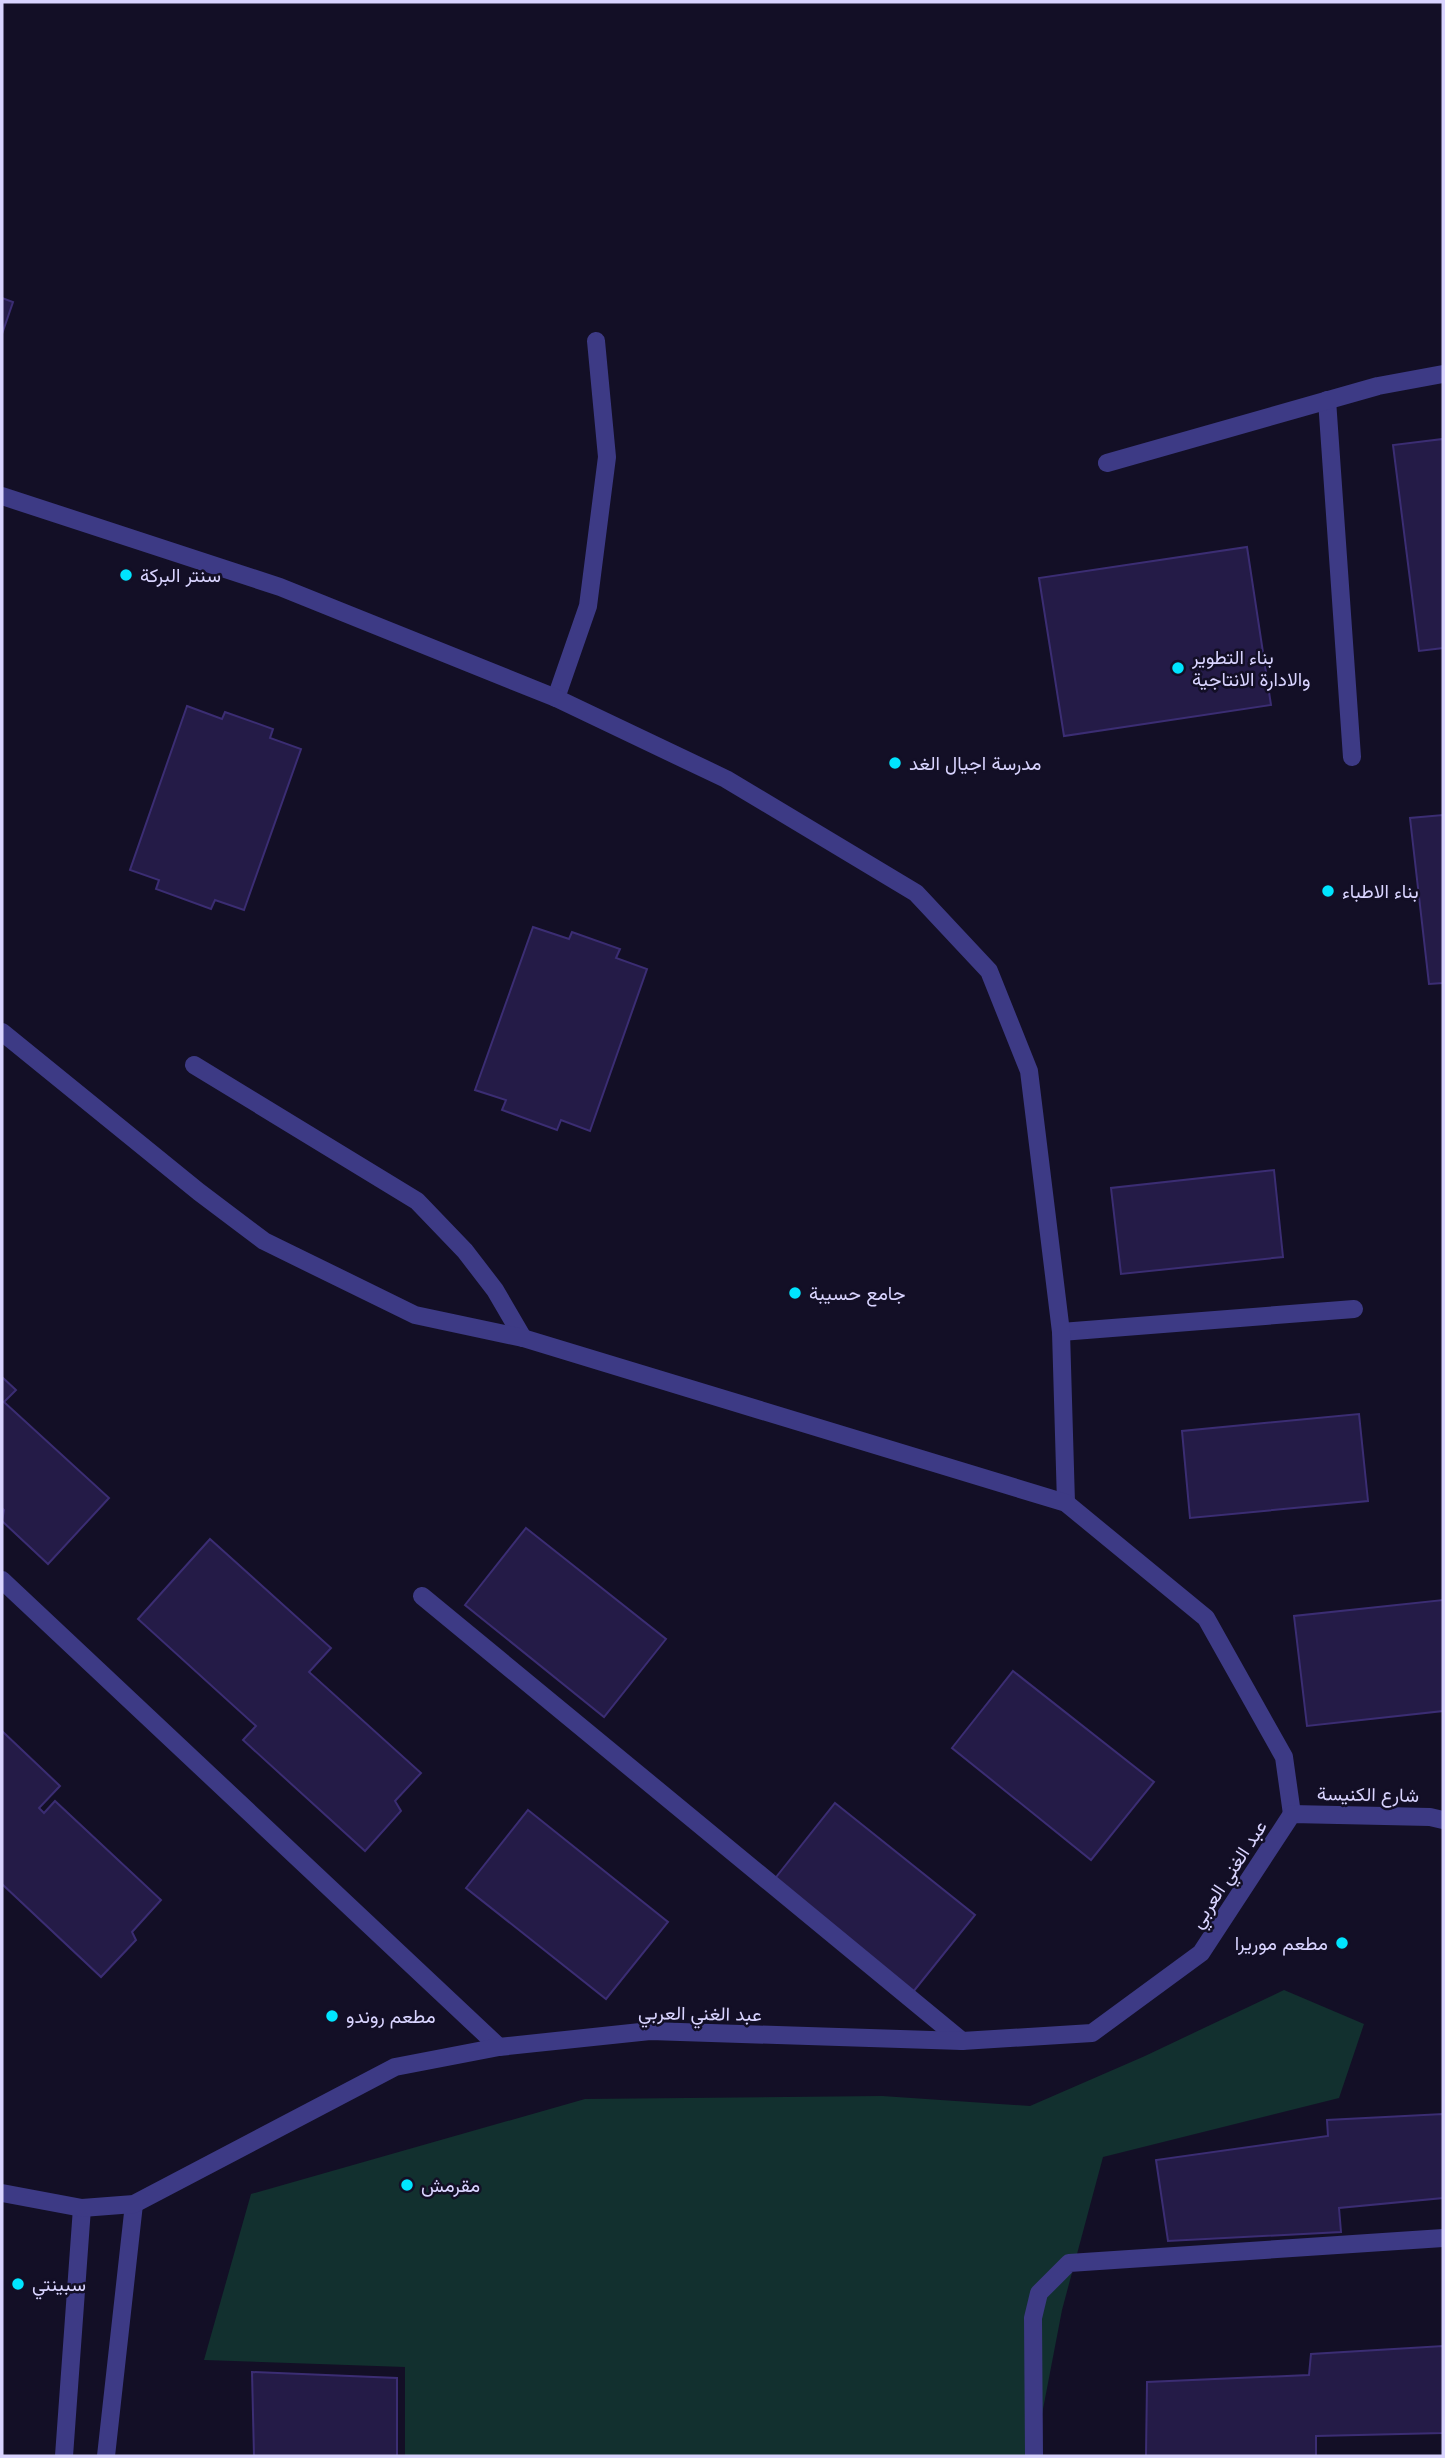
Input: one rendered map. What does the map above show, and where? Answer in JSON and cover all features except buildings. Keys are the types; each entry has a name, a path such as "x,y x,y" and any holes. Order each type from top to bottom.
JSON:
{"street":[{"path":"556,698 588,606 607,457 596,341"},
{"path":"1107,463 1378,386 1443,374"},
{"path":"1327,400 1352,757"},
{"path":"2,496 280,587 556,698 726,779 916,892 989,971 1029,1071 1061,1332 1066,1503"},
{"path":"2,1032 199,1192 264,1241 415,1315 523,1338 1066,1503 1206,1618 1284,1757 1292,1814"},
{"path":"194,1065 416,1201 466,1251 495,1290 523,1338"},
{"path":"1061,1332 1354,1309"},
{"path":"2,1580 499,2047"},
{"path":"422,1596 962,2041"},
{"name":"شارع الكنيسة","path":"1292,1814 1430,1816 1443,1820"},
{"name":"عبد الغني العربي","path":"2,2193 82,2208 134,2204 395,2067 499,2047 650,2031 962,2041 1092,2033 1200,1954 1292,1814"},
{"path":"106,2456 134,2204"},
{"path":"64,2456 82,2208"},
{"path":"1034,2456 1033,2318 1039,2293 1069,2263 1443,2238"}],"green space":[{"path":"1284,1990 1364,2024 1339,2098 1103,2157 1062,2310 1034,2456 405,2456 405,2367 204,2360 251,2194 585,2099 882,2096 1030,2106 1145,2056"}],"place":[{"name":"سنتر البركة","path":"126,575"},
{"name":"بناء التطوير والادارة الانتاجية","path":"1178,668"},
{"name":"مدرسة اجيال الغد","path":"895,763"},
{"name":"بناء الاطباء","path":"1328,891"},
{"name":"جامع حسيبة","path":"795,1293"},
{"name":"مطعم موريرا","path":"1342,1943"},
{"name":"مطعم روندو","path":"332,2016"},
{"name":"مقرمش","path":"407,2185"},
{"name":"سبينتي","path":"18,2284"}]}
